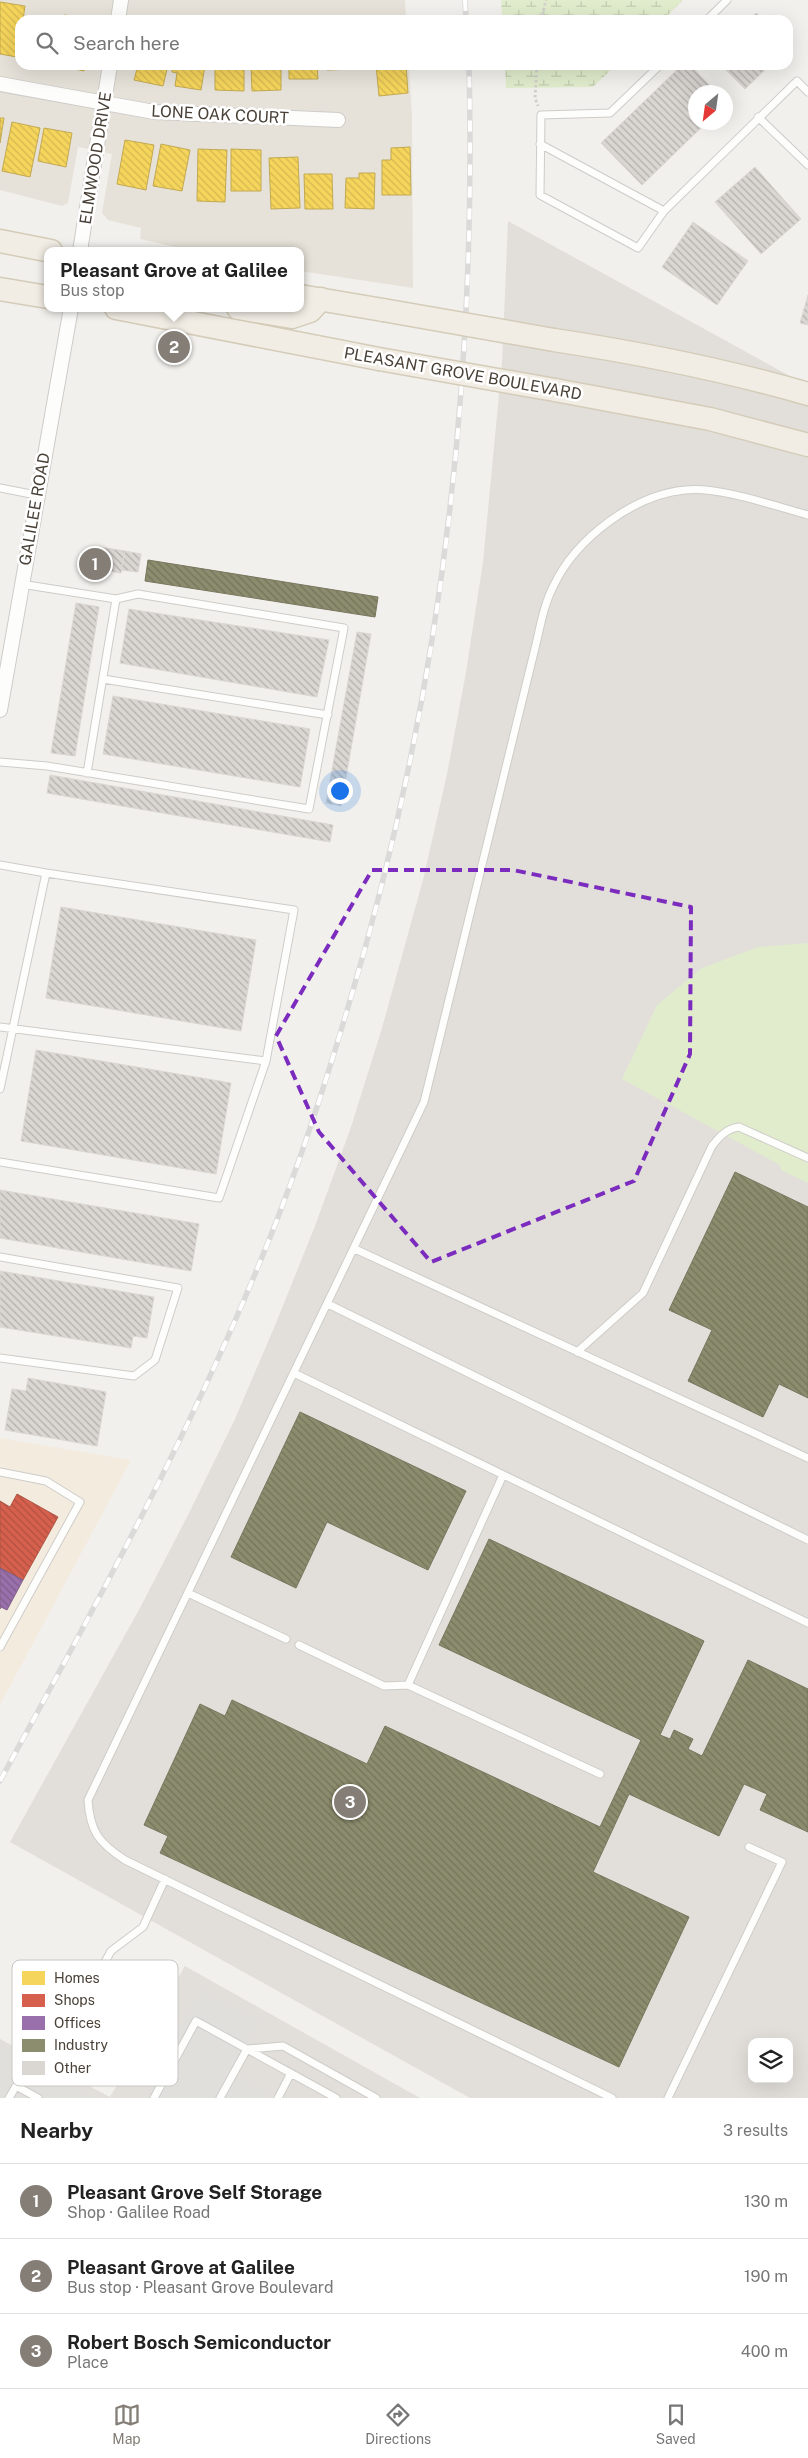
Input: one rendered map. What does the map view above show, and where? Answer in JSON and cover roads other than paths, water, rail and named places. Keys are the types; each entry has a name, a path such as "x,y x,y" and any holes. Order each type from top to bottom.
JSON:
{"main road":[{"path":"0,241 44,250"},
{"path":"0,289 44,296"},
{"path":"262,312 292,317 310,311 310,297 615,349 713,369 808,394"},
{"name":"PLEASANT GROVE BOULEVARD","path":"137,312 379,359 710,419 808,446"}],"street":[{"path":"119,15 121,0"},
{"name":"ELMWOOD DRIVE","path":"81,247 109,70"},
{"name":"LONE OAK COURT","path":"0,84 104,103 185,115 338,120"},
{"name":"GALILEE ROAD","path":"0,710 36,495 70,312"}],"lane":[{"path":"712,15 728,0"},
{"path":"655,70 610,113 541,115 540,196 638,248 664,211 758,117 797,81 808,92"},
{"path":"758,117 808,164"},
{"path":"540,144 664,211"},
{"path":"0,488 36,495"},
{"path":"612,2098 165,1879 105,1847 96,1834 89,1818 88,1800 424,1102 545,608 554,585 569,559 590,537 611,520 658,496 686,489 717,492 808,515"},
{"path":"0,762 87,773 309,809 344,628 138,594 116,599 21,584"},
{"path":"87,773 116,599"},
{"path":"102,678 328,715"},
{"path":"0,865 294,910 266,1061 219,1198 0,1162"},
{"path":"0,1088 46,873"},
{"path":"0,1027 266,1061"},
{"path":"577,1352 643,1293 712,1146 722,1134 730,1128 739,1127 808,1158"},
{"path":"355,1248 808,1458"},
{"path":"0,1257 178,1288 155,1360 134,1376 1,1358 0,1368"},
{"path":"328,1304 808,1540"},
{"path":"294,1374 808,1623"},
{"path":"0,1472 46,1481 80,1502 0,1647"},
{"path":"408,1685 503,1475"},
{"path":"188,1593 286,1639"},
{"path":"299,1646 384,1686 408,1685 600,1774"},
{"path":"668,2098 782,1862 750,1847"},
{"path":"106,1960 111,1951 143,1927 165,1879"},
{"path":"178,2054 196,2021 336,2098"},
{"path":"247,2049 283,2046 376,2098"},
{"path":"220,2098 247,2049"},
{"path":"278,2098 291,2073"},
{"path":"9,2098 16,2086 38,2098"},
{"path":"154,2098 161,2086"}],"railway":[{"path":"465,0 466,15"},
{"path":"0,1781 137,1525 170,1460 231,1329 272,1232 306,1139 327,1077 379,898 406,781 428,663 446,545 458,426 466,306 470,186 469,70"}],"place":[{"name":"Pleasant Grove at Galilee","path":"174,347"},
{"name":"Pleasant Grove Self Storage","path":"95,564"},
{"name":"Robert Bosch Semiconductor","path":"350,1802"}]}
